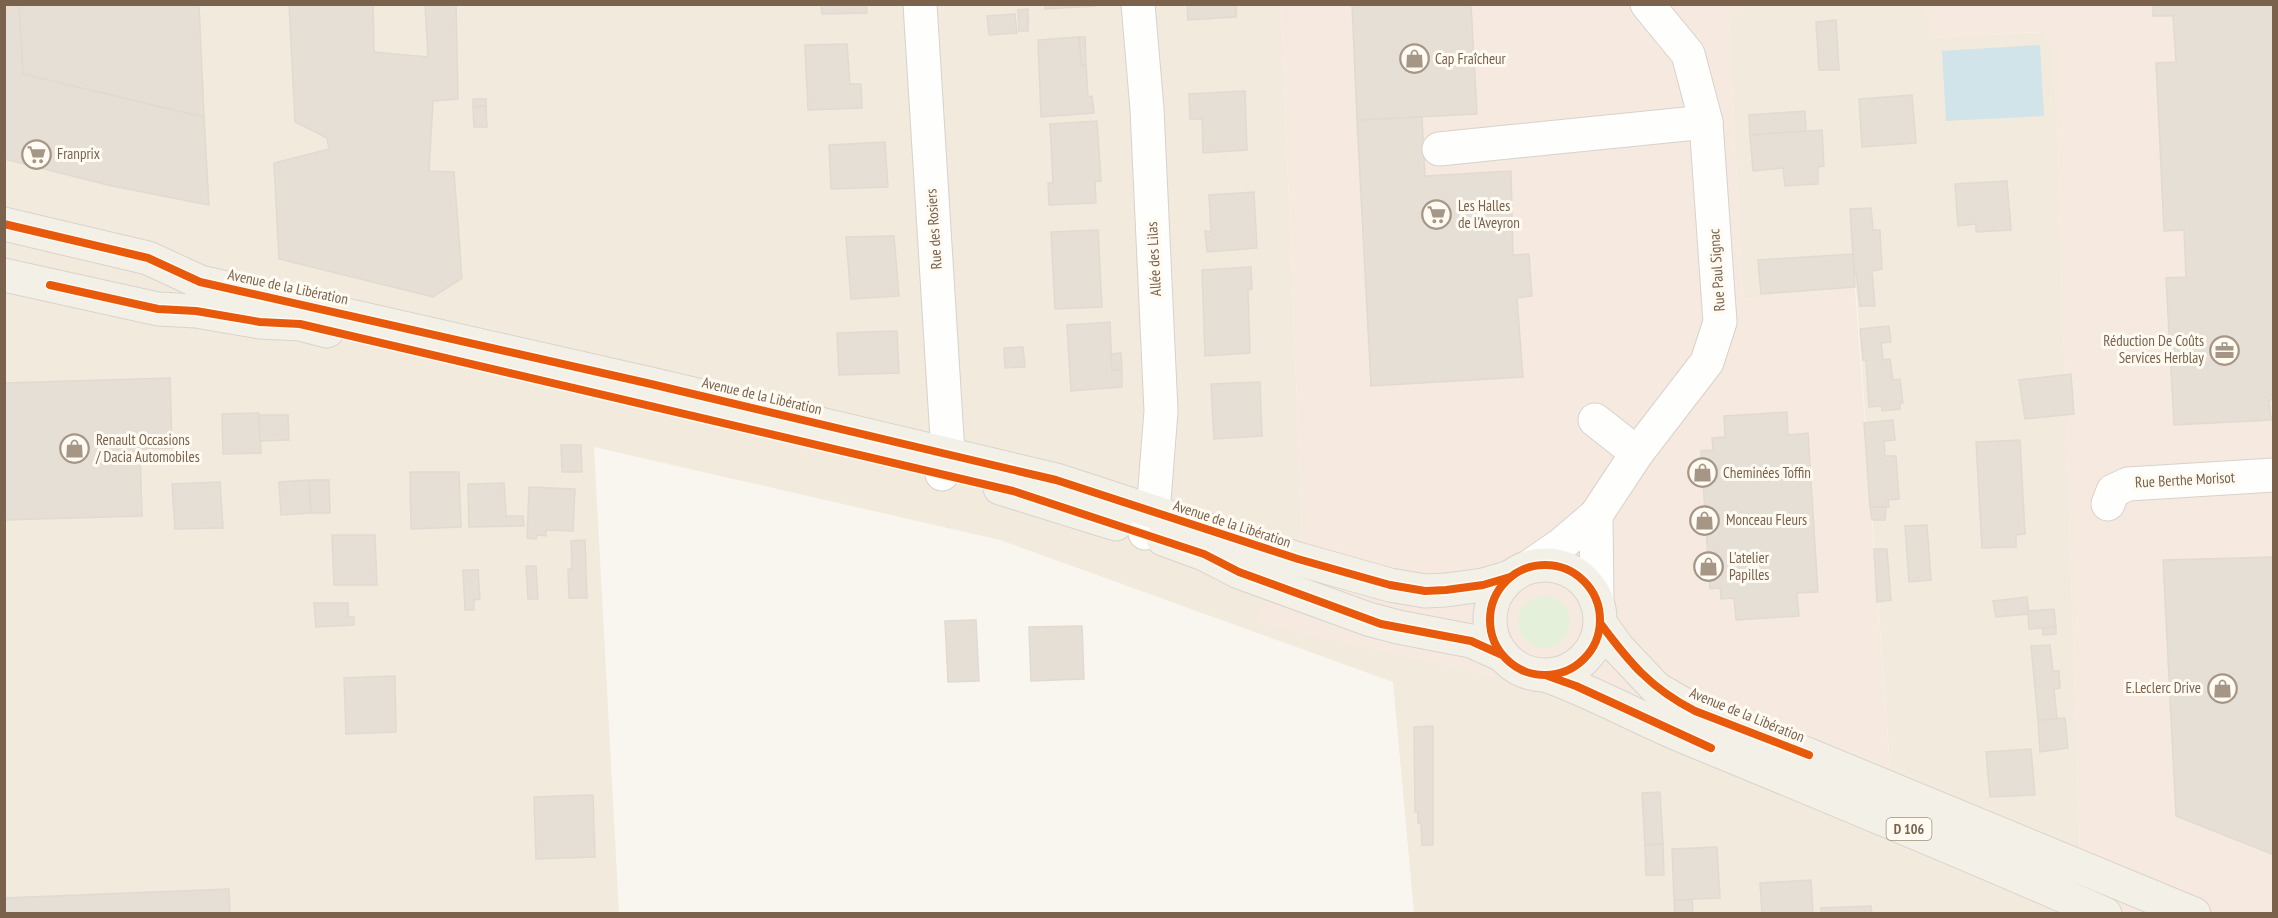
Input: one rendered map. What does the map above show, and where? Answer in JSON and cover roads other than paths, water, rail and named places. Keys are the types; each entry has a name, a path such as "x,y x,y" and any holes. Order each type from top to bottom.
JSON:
{"main road":[{"name":"Avenue de la Libération","path":"4,224 148,258 200,282 346,314 945,464 1013,491 1298,559 1400,587 1425,591 1484,585 1543,565 1557,566 1582,579 1591,590 1599,613 1618,648 1657,689 1677,702 1809,755 2105,914"},
{"name":"Avenue de la Libération","path":"4,275 158,309 196,311 260,322 300,324 945,464"},
{"name":"Avenue de la Libération","path":"1149,523 1239,572 1368,619 1471,641 1500,654 1517,668 1576,686 1683,736 1967,838 2194,914"},
{"path":"1500,654 1493,642 1489,613 1500,587 1519,572"},
{"path":"1548,676 1574,667 1584,659 1595,642 1599,613"}],"street":[{"name":"Rue des Rosiers","path":"920,4 945,464"},
{"name":"Allée des Lilas","path":"1138,4 1147,109 1161,411 1149,523"},
{"name":"Rue Paul Signac","path":"1519,572 1562,544 1596,515 1637,453 1707,362 1720,322 1706,122 1688,54 1647,4"},
{"path":"1438,149 1706,122"},
{"path":"1595,420 1637,453"},
{"name":"Rue Berthe Morisot","path":"2108,504 2114,491 2128,484 2274,475"},
{"path":"1596,515 1599,613"}],"place":[{"name":"Cap Fraîcheur","path":"1414,59"},
{"name":"Franprix","path":"36,154"},
{"name":"Les Halles de l'Aveyron","path":"1437,215"},
{"name":"Réduction De Coûts Services Herblay","path":"2225,350"},
{"name":"Renault Occasions / Dacia Automobiles","path":"75,449"},
{"name":"Cheminées Toffin","path":"1702,473"},
{"name":"Monceau Fleurs","path":"1705,520"},
{"name":"L'atelier Papilles","path":"1708,567"},
{"name":"E.Leclerc Drive","path":"2222,688"}]}
